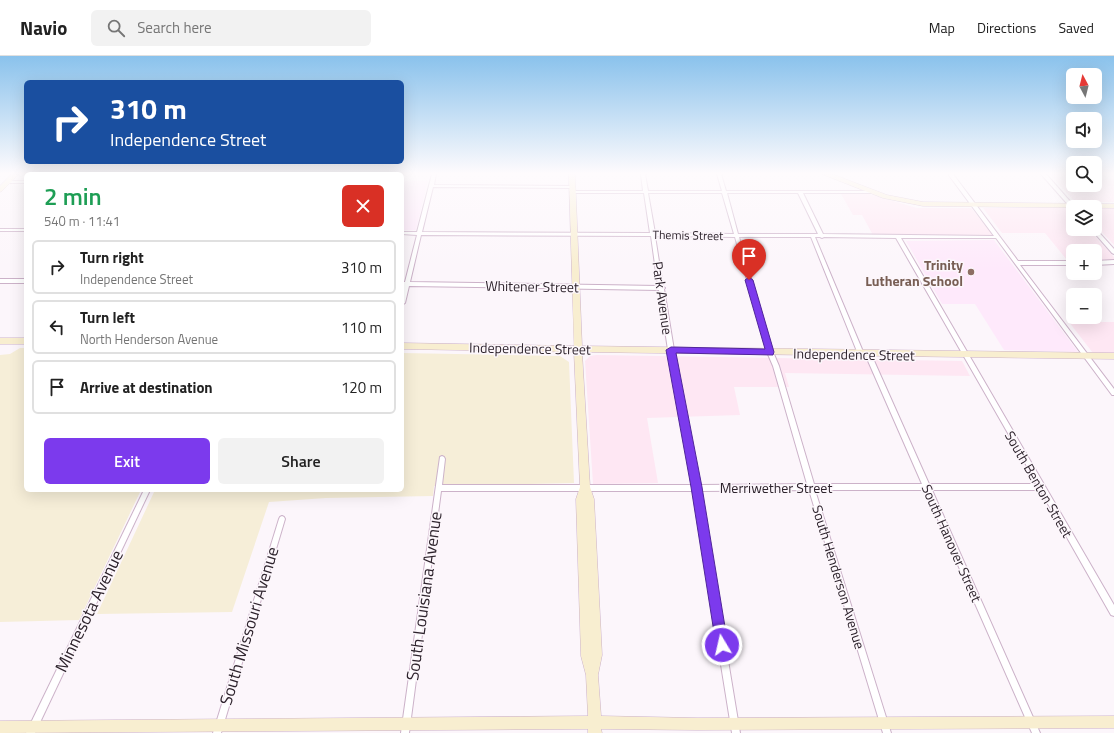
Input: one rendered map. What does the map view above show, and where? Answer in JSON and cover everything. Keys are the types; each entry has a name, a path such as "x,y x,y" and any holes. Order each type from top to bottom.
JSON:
{"street":[{"path":"404,284 426,206"},
{"path":"573,206 575,287 585,487 581,499 586,656 592,675 595,728"},
{"name":"Park Avenue","path":"648,206 671,350 696,487 736,728"},
{"name":"South Henderson Avenue","path":"728,206 770,352 776,366 811,487 886,728"},
{"path":"807,206 822,237"},
{"path":"973,206 1114,393"},
{"path":"1032,206 1066,206"},
{"path":"1102,206 1114,206"},
{"path":"0,230 24,230"},
{"name":"Themis Street","path":"404,233 898,238 997,237"},
{"path":"1099,236 1114,252"},
{"name":"South Hanover Street","path":"813,237 865,354 927,487 1034,728"},
{"name":"South Benton Street","path":"898,238 1114,612"},
{"path":"1102,262 1114,262"},
{"path":"1017,263 1066,263"},
{"path":"0,281 24,281"},
{"name":"Whitener Street","path":"404,284 662,288"},
{"path":"0,341 24,341"},
{"name":"Independence Street","path":"404,346 865,354 1114,356"},
{"name":"South Louisiana Avenue","path":"406,729 442,459"},
{"name":"Merriwether Street","path":"438,488 1041,487"},
{"name":"Minnesota Avenue","path":"32,730 146,492"},
{"name":"South Missouri Avenue","path":"218,729 282,519"},
{"path":"0,726 32,730 1034,728 1114,722"}],"shaded area":[{"path":"404,206 422,206 416,230 404,230"},
{"path":"848,206 971,208 993,235 873,235 862,215 853,215"},
{"path":"983,208 1066,208 1066,236 1094,236 1102,244 1066,244 1066,259 1045,233 1002,233"},
{"path":"1102,208 1114,208 1114,245 1102,232"},
{"name":"Trinity Lutheran School","path":"994,240 1078,352 1004,350 975,304 942,304 906,241"},
{"path":"1102,244 1114,257 1114,260 1102,260"},
{"path":"1102,322 1114,322 1114,353 1093,353 1071,324 1102,324"},
{"path":"20,348 24,348 24,492 140,492 79,620 0,622 0,355 10,354"},
{"path":"404,353 560,356 569,362 574,483 434,486 433,496 326,498 269,502 232,612 97,614 154,492 404,492"},
{"path":"590,356 962,361 970,376 785,373 789,387 734,387 740,415 647,418 658,483 593,484 585,361"}],"place":[{"name":"Trinity Lutheran School","path":"971,272"}],"route":[{"path":"722,645 696,487 671,350 770,352 749,280"}]}
